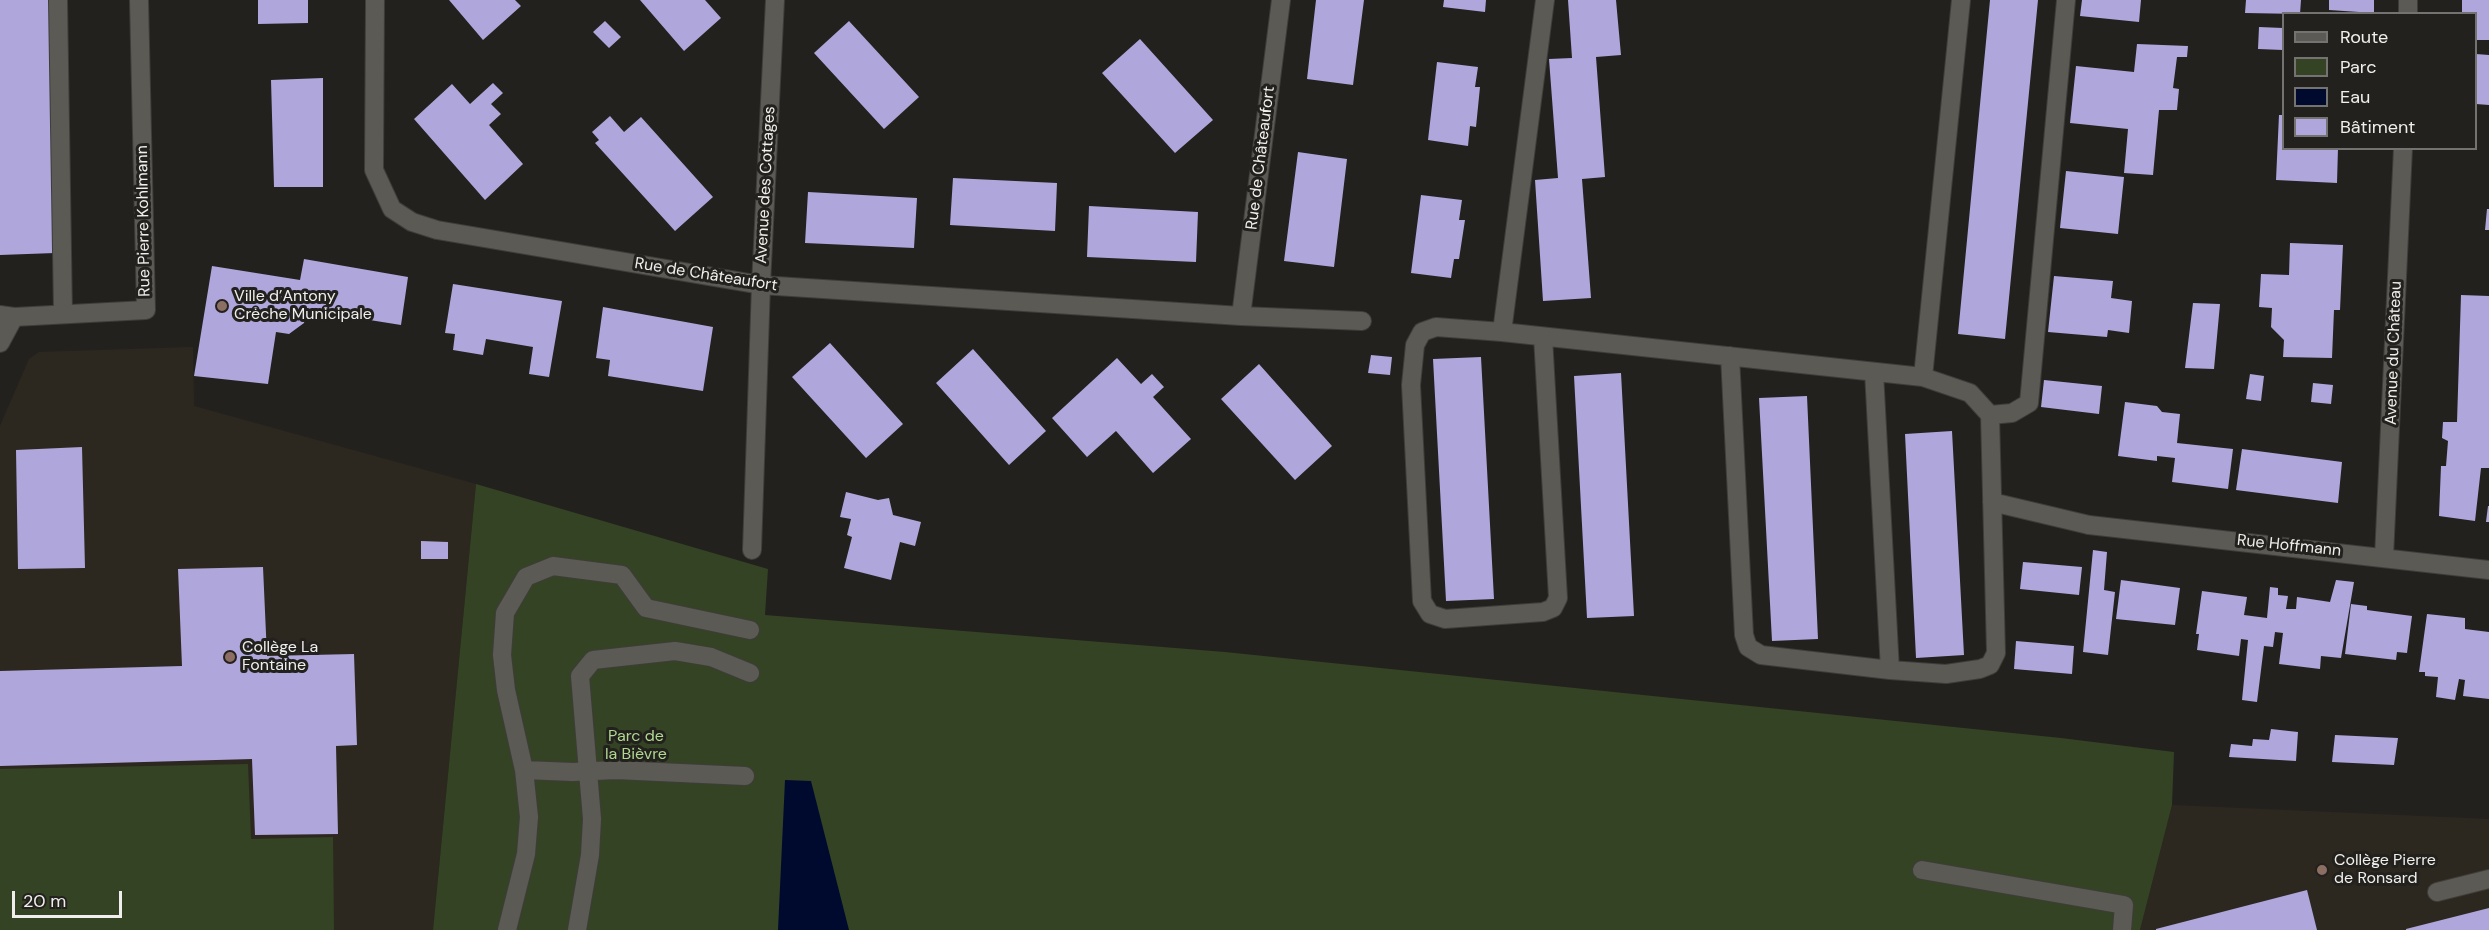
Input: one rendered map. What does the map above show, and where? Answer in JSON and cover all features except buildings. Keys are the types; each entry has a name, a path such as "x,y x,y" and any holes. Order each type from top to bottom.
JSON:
{"street":[{"path":"58,0 63,313"},
{"name":"Rue Pierre Kohlmann","path":"0,343 7,316 146,310 139,0"},
{"name":"Rue de Châteaufort","path":"375,0 374,170 392,209 412,222 437,230 761,285 1241,316 1362,321"},
{"name":"Avenue des Cottages","path":"752,550 761,285 775,0"},
{"name":"Rue de Châteaufort","path":"1241,316 1281,0"},
{"path":"1502,332 1545,0"},
{"path":"1923,377 1961,0"},
{"path":"1990,415 2012,413 2029,404 2066,0"},
{"name":"Avenue du Château","path":"2384,557 2403,150"},
{"path":"1543,337 1558,598 1553,608 1544,612 1445,618 1430,614 1422,601 1411,385 1415,345 1422,332 1436,327 1502,332 1543,337 1730,356 1923,377 1970,393 1990,415 1996,653 1990,665 1980,669 1946,674 1890,670 1761,655 1748,647 1744,635 1730,356"},
{"path":"1874,372 1890,670"},
{"name":"Rue Hoffmann","path":"1992,502 2089,525 2489,570"},
{"path":"507,930 526,854 529,817 524,770 506,690 502,655 505,613 526,577 553,566 622,575 646,608 750,630"},
{"path":"577,930 590,855 590,772 580,676 593,660 675,651 711,657 750,673"},
{"path":"524,770 590,772 615,770 745,776"},
{"path":"1922,870 2124,905 2122,930"},
{"path":"2437,892 2489,879"}],"shaded area":[{"name":"Collège La Fontaine","path":"193,347 194,406 476,484 433,930 0,930 0,426 29,359 39,352"},
{"name":"Collège Pierre de Ronsard","path":"2172,805 2489,819 2489,930 2140,930"}],"green space":[{"name":"Parc de la Bièvre","path":"476,484 768,569 765,615 1225,652 2061,738 2174,752 2172,805 2140,930 433,930"},
{"path":"248,764 251,839 333,837 334,930 0,930 0,769"}],"water":[{"path":"785,780 811,781 849,930 778,930"}],"place":[{"name":"Ville d’Antony Crėche Municipale","path":"222,306"},
{"name":"Collège La Fontaine","path":"230,657"},
{"name":"Collège Pierre de Ronsard","path":"2322,870"}]}
